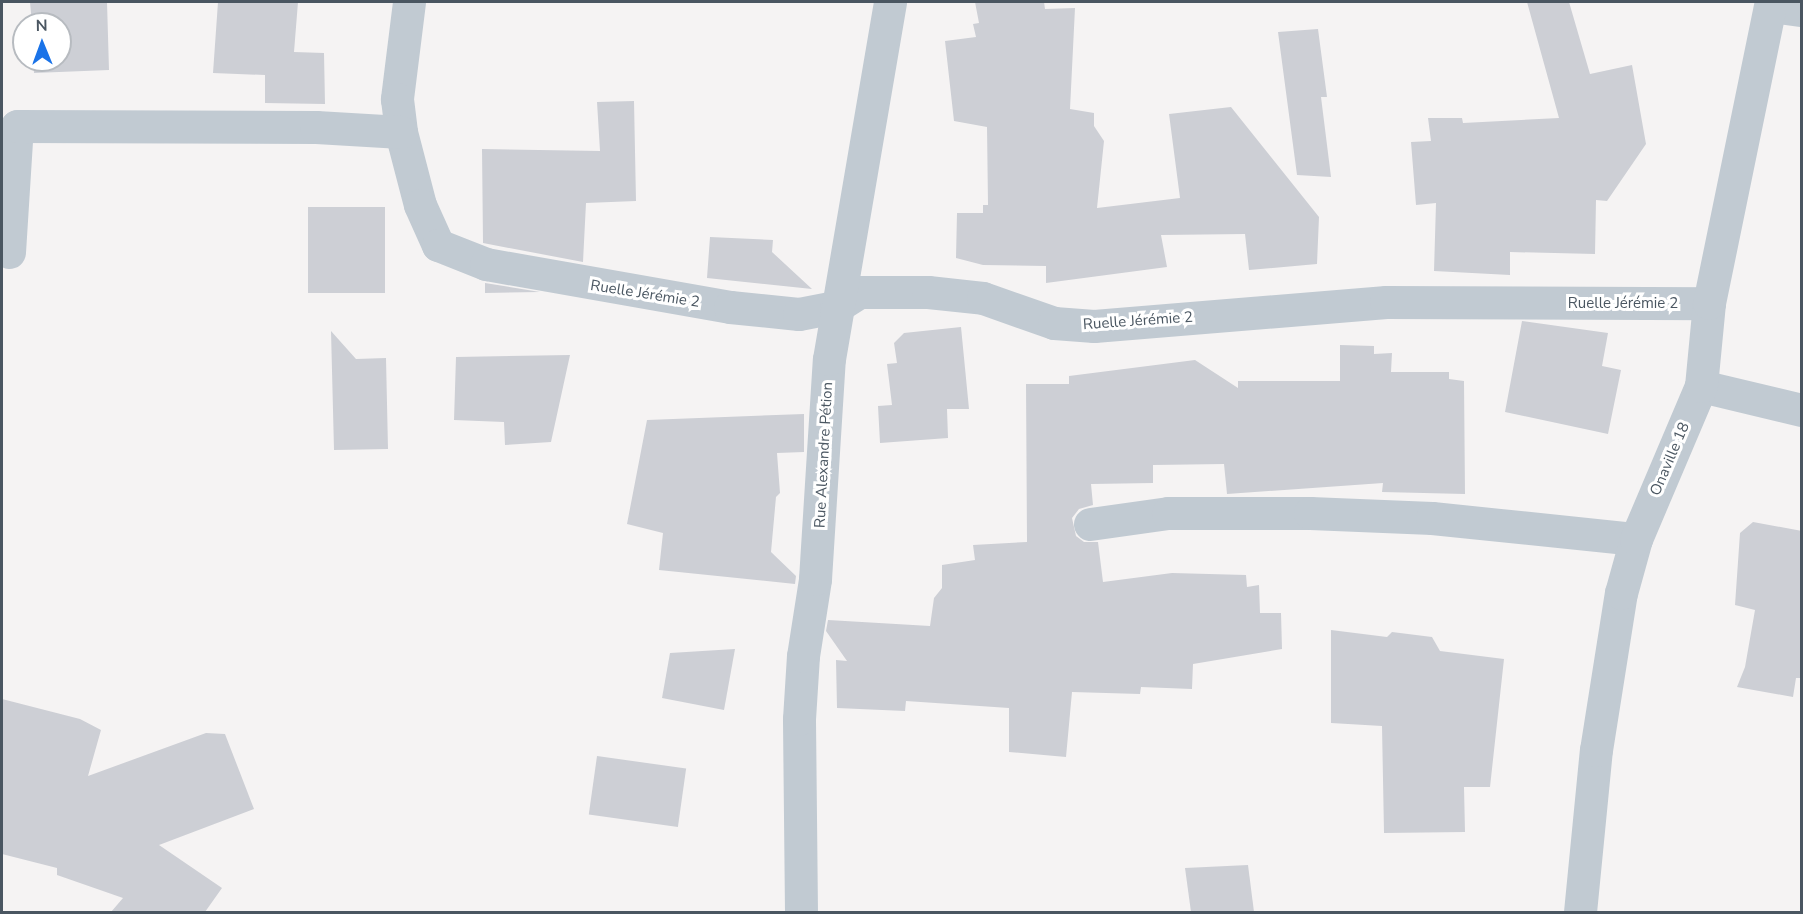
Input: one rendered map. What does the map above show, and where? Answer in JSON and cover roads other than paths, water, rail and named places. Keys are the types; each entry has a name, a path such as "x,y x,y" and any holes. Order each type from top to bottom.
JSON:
{"street":[{"name":"Ruelle Jérémie 2","path":"409,2 397,99 401,132 420,205 438,245 486,264 730,307 799,314 836,307 859,292 928,292 983,298 1054,323 1094,326 1386,302 1709,303"},
{"name":"Rue Alexandre Pétion","path":"801,912 799,719 803,656 815,579 829,359 836,307 856,214 890,2"},
{"name":"Onaville 18","path":"1580,912 1596,750 1621,593 1636,540 1701,386 1709,303 1782,6"},
{"path":"9,252 17,126 316,127 401,132"},
{"path":"1701,386 1802,410"},
{"path":"1090,524 1168,513 1310,513 1432,518 1636,540"}]}
